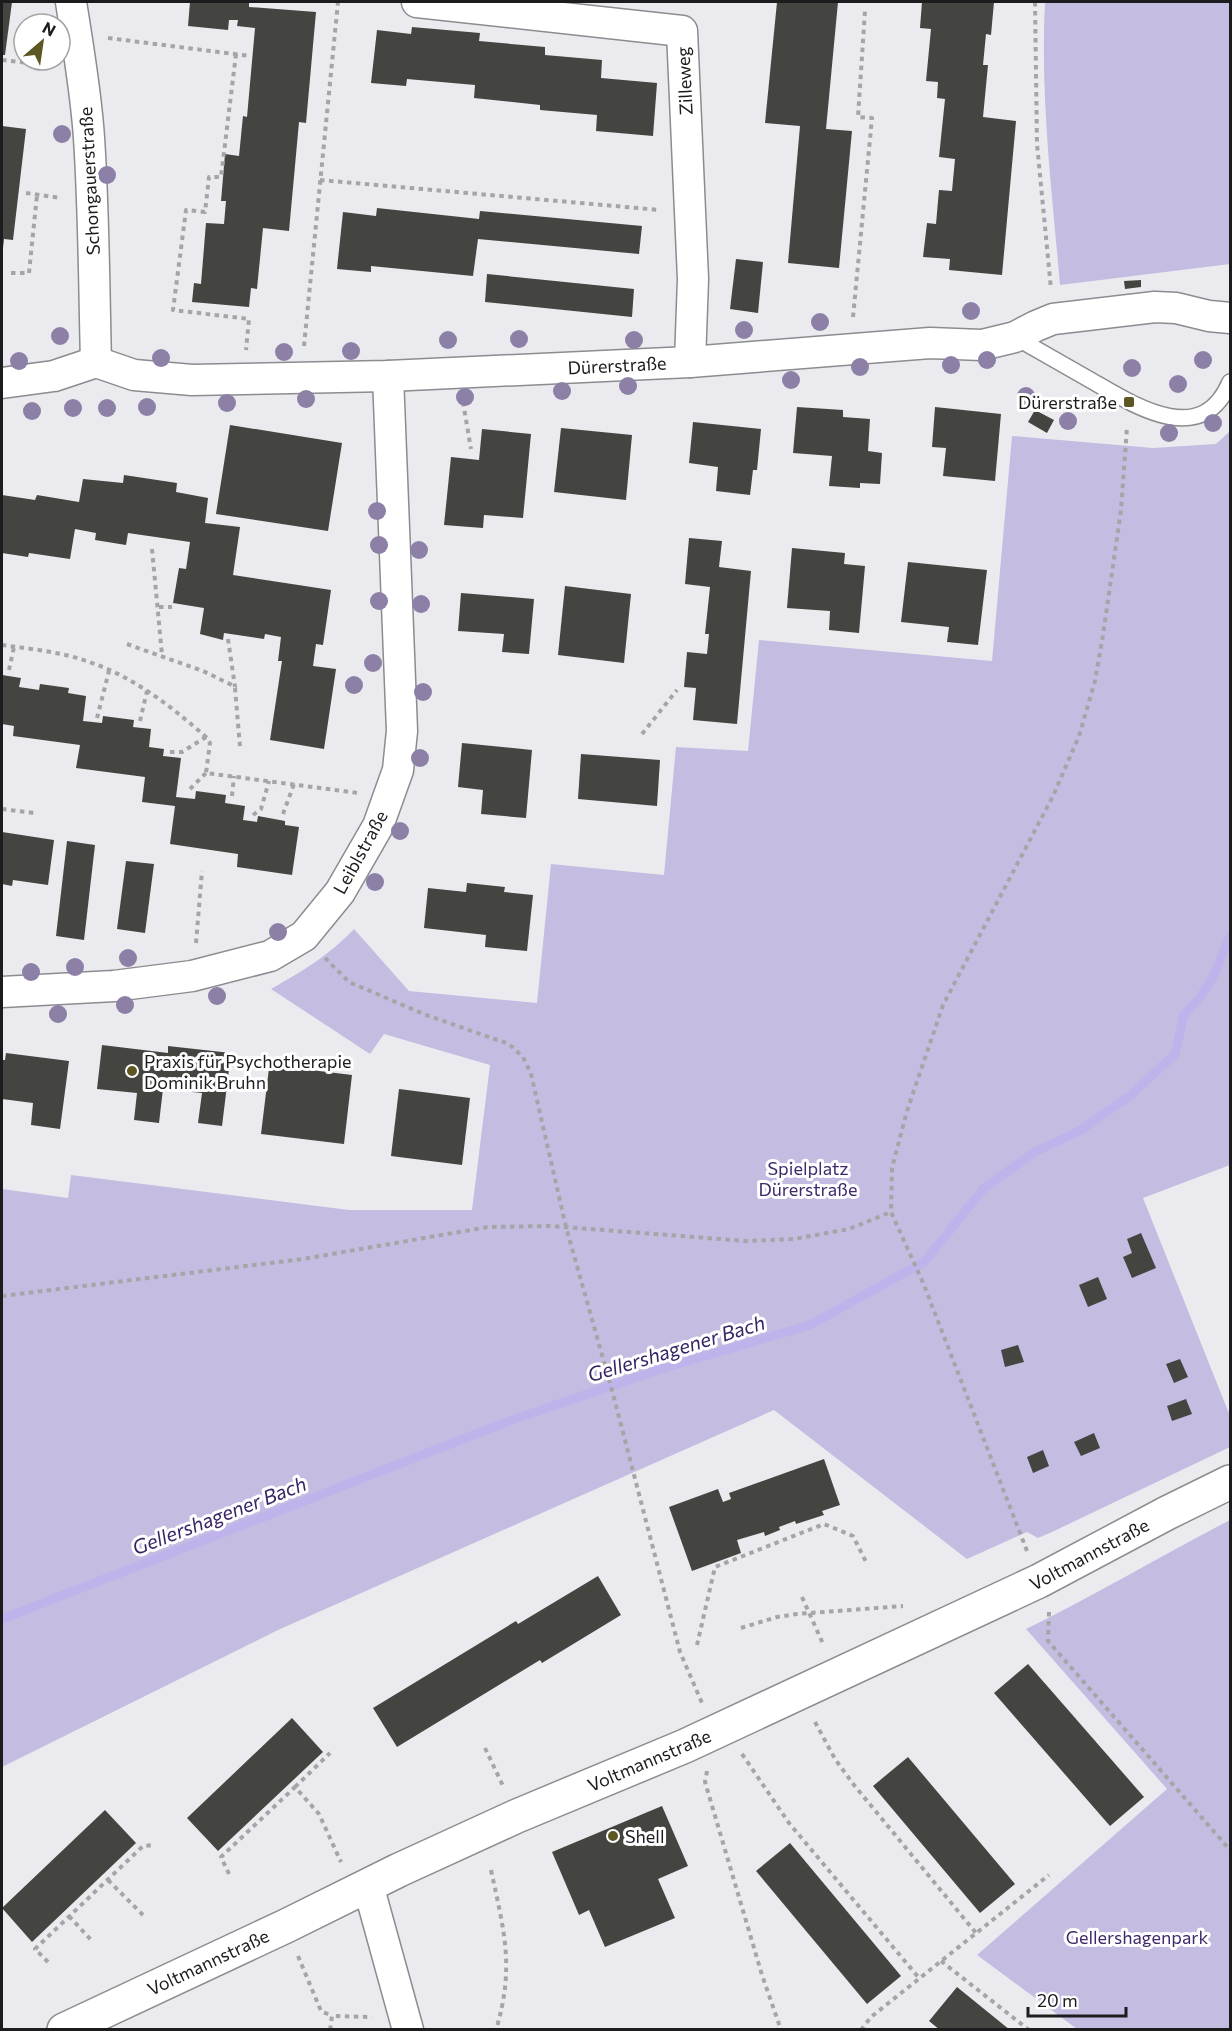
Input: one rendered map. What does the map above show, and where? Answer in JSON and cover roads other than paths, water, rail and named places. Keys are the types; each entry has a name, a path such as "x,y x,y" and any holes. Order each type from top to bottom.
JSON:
{"street":[{"name":"Schongauerstraße","path":"71,2 82,69 89,136 96,362"},
{"name":"Zilleweg","path":"417,2 682,31 693,279 690,362"},
{"name":"Dürerstraße","path":"96,362 134,375 192,380 388,376 690,362 930,343 982,345 1015,337 1053,320 1155,307 1176,308 1209,316 1230,318"},
{"path":"2,384 54,376 96,362"},
{"name":"Leiblstraße","path":"2,992 114,986 192,976 270,956 304,936 340,892 359,862 378,826 398,770 403,706 388,376"},
{"name":"Voltmannstraße","path":"64,2030 517,1816 658,1758 1039,1581 1230,1482"},
{"path":"361,1888 407,2024"}],"lane":[{"path":"1015,337 1129,402 1152,413 1174,418 1198,416 1211,409 1225,395 1230,382"}],"waterway":[{"name":"Gellershagener Bach","path":"2,1619 509,1421 661,1369 810,1325 924,1262 984,1188 1035,1152 1081,1130 1131,1095 1175,1054 1184,1015 1201,996 1213,977 1230,937"}],"place":[{"name":"Dürerstraße","path":"1129,402"},
{"name":"Praxis für Psychotherapie Dominik Bruhn","path":"132,1071"},
{"name":"Shell","path":"613,1836"}],"park label":[{"name":"Spielplatz Dürerstraße","path":"808,1178"},
{"name":"Gellershagenpark","path":"1137,1937"}]}
